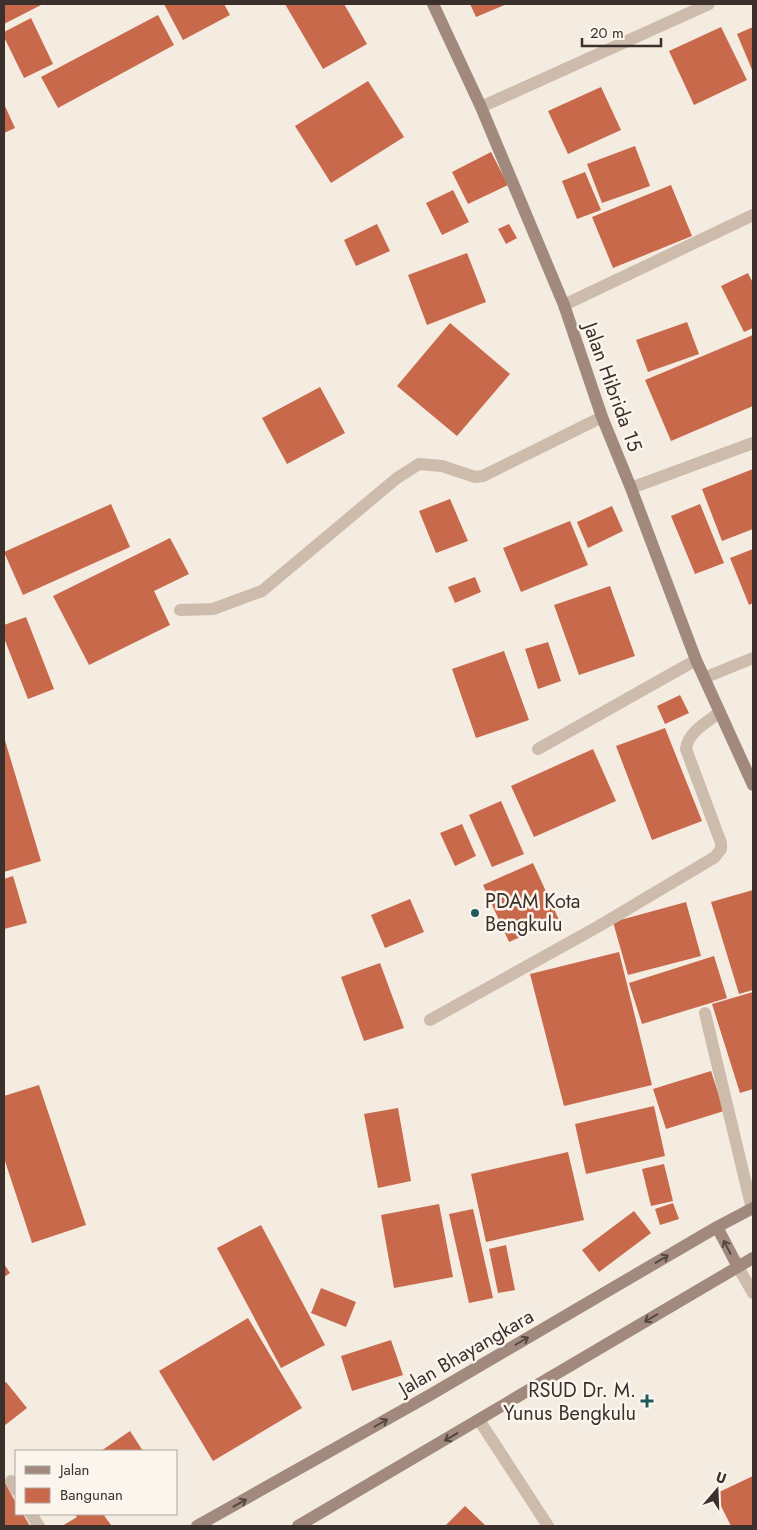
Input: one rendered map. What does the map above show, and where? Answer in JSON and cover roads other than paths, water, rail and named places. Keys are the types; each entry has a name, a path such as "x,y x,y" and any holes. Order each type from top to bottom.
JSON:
{"street":[{"name":"Jalan Hibrida 15","path":"433,4 481,107 564,305 602,417 696,660 753,785"},
{"path":"481,107 710,4"},
{"path":"564,305 753,215"},
{"path":"180,610 213,609 262,592 397,478 419,464 442,466 475,477 482,476 602,417"},
{"path":"631,488 753,442"},
{"path":"704,678 753,658"},
{"path":"538,749 696,660"},
{"path":"430,1020 599,926 715,856 721,849 722,843 686,749 691,735 720,712"},
{"path":"705,1013 753,1209"},
{"name":"Jalan Bhayangkara","path":"197,1526 236,1506 430,1395 717,1227 753,1209"},
{"path":"717,1227 753,1293"},
{"path":"298,1526 753,1258"},
{"path":"479,1420 548,1526"},
{"path":"32,1515 38,1526"}],"place":[{"name":"PDAM Kota Bengkulu","path":"475,913"},
{"name":"RSUD Dr. M. Yunus Bengkulu","path":"647,1401"}]}
